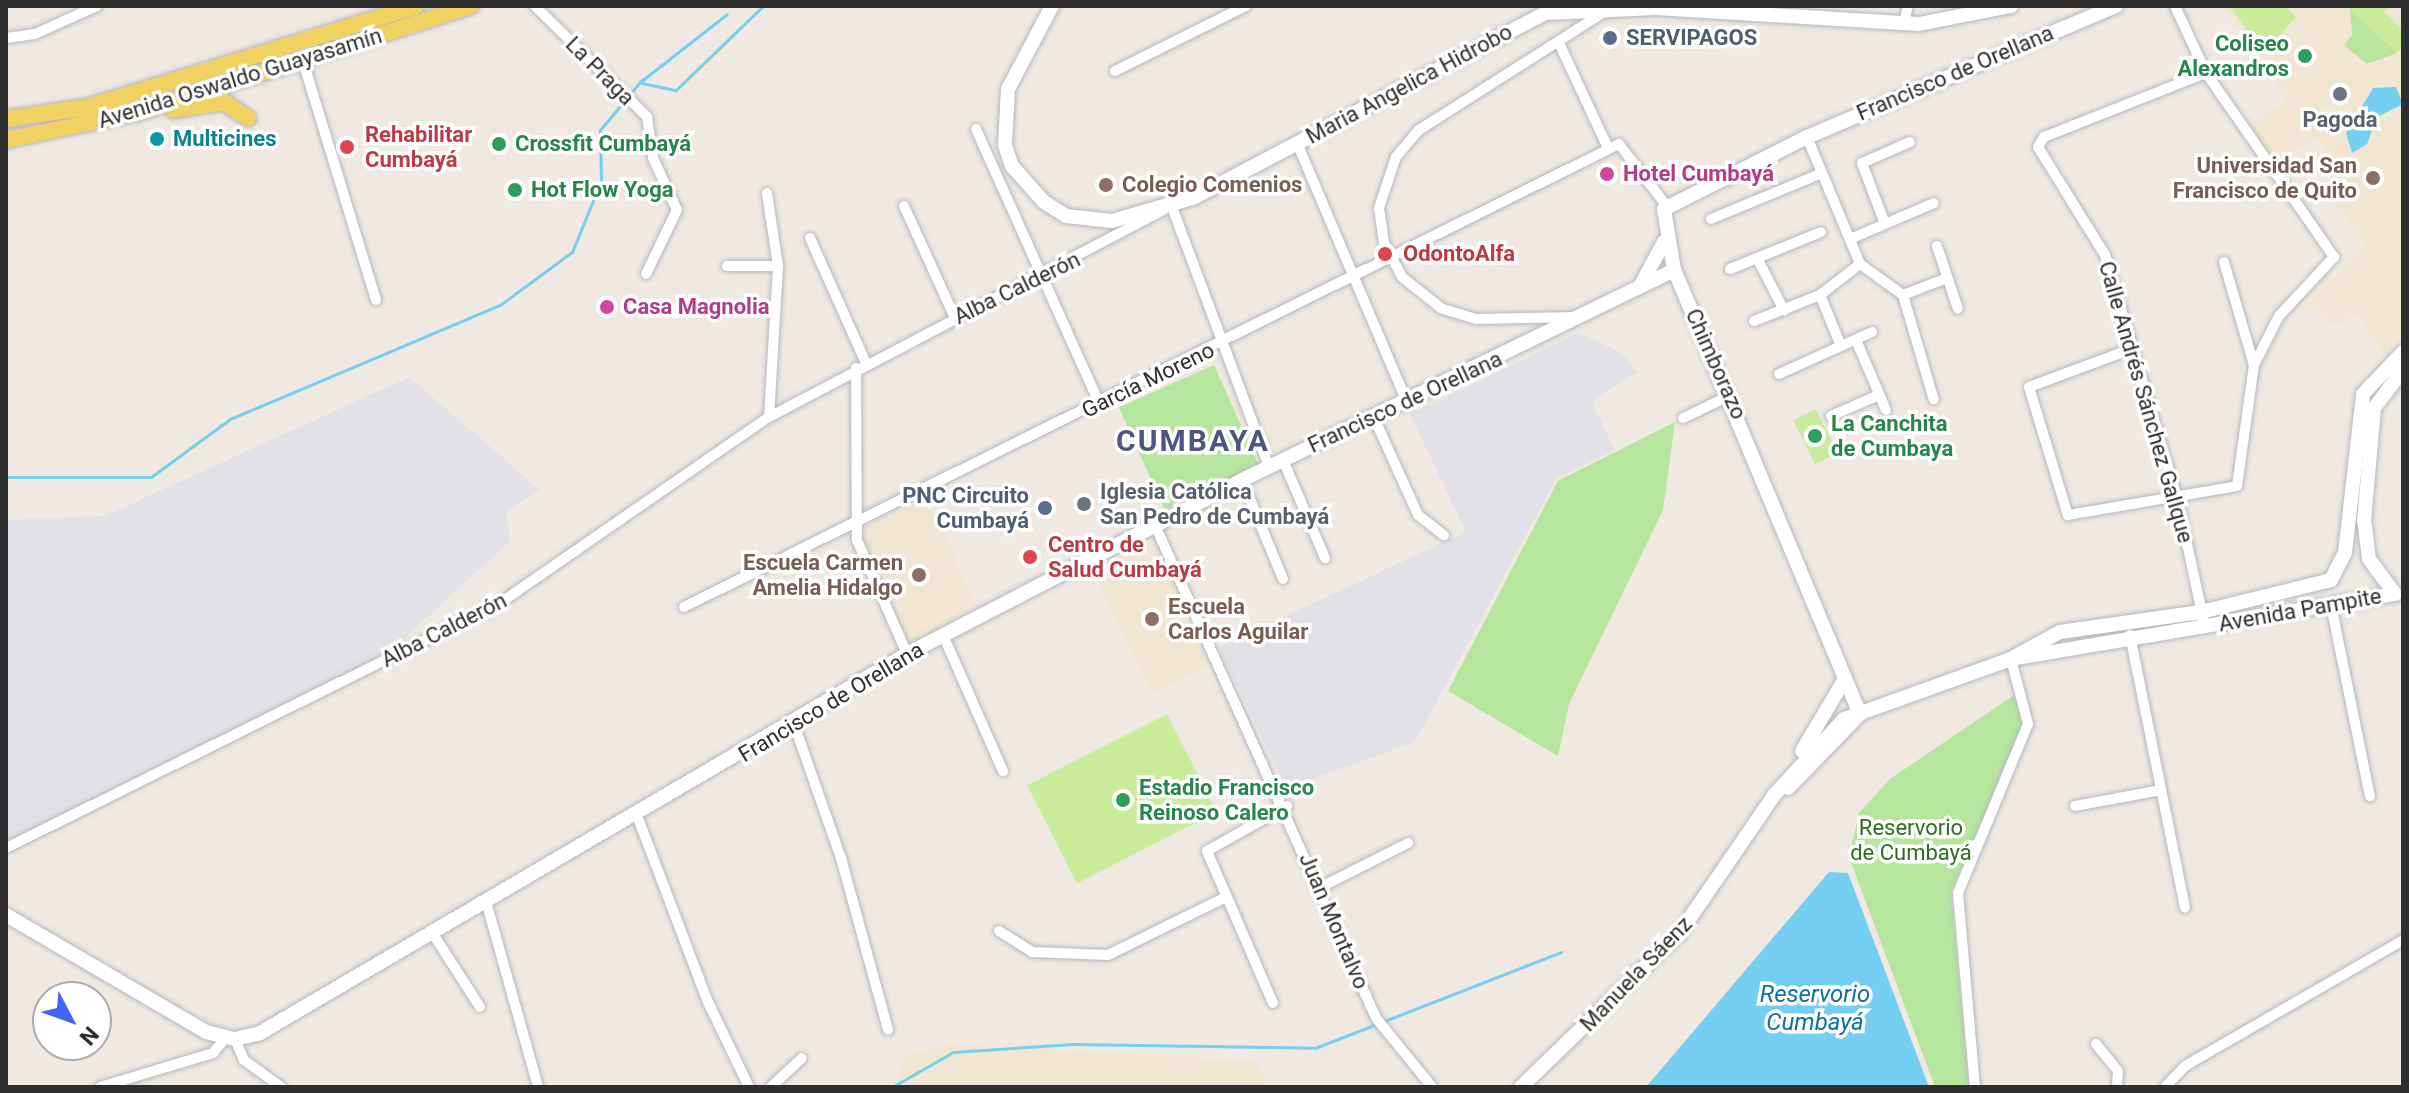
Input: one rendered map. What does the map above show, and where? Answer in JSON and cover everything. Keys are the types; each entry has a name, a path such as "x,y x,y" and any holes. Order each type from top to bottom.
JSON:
{"main road":[{"name":"Avenida Oswaldo Guayasamín","path":"6,119 88,107 416,6"},
{"name":"Avenida Oswaldo Guayasamín","path":"6,140 140,112 471,6"},
{"path":"140,112 211,101 248,118"}],"street":[{"path":"6,38 97,6"},
{"name":"La Praga","path":"535,6 647,117 653,158 677,210 646,274"},
{"name":"Maria Angelica Hidrobo","path":"1052,6 1008,89 1003,121 1012,166 1066,216 1112,221 1169,208 1297,143 1545,9 1653,7 1904,23 1965,20 2011,6"},
{"path":"1115,71 1228,10 1246,6"},
{"path":"1904,23 1908,6"},
{"name":"Francisco de Orellana","path":"1666,205 1807,137 2116,6"},
{"path":"2134,348 2034,383 2028,392 2068,515 2178,501 2237,486 2254,365 2279,316 2334,257 2206,73 2175,6"},
{"path":"1581,317 1457,314 1425,299 1391,258 1379,208 1406,144 1446,109 1588,26 1610,8"},
{"path":"1559,43 1608,148 1624,145 1666,205"},
{"path":"302,58 376,300"},
{"name":"Calle Andrés Sánchez Gallque","path":"2203,619 2178,501 2101,246 2038,143 2206,73"},
{"path":"976,129 1099,403"},
{"path":"1807,137 1863,269 1903,295 1934,400"},
{"path":"1885,224 1862,163 1910,142"},
{"path":"1297,143 1408,405"},
{"name":"García Moreno","path":"684,607 1223,343 1353,273 1391,258 1608,148"},
{"path":"1711,219 1822,173"},
{"path":"767,193 778,266 769,417"},
{"path":"1850,239 1934,203"},
{"name":"Chimborazo","path":"1666,205 1664,242 1674,270 1731,395 1860,714"},
{"path":"904,206 955,318"},
{"path":"1169,208 1223,343 1276,463 1325,558"},
{"name":"Alba Calderón","path":"6,848 500,603 769,417 861,366 1043,276 1169,208"},
{"path":"1730,269 1821,232"},
{"path":"810,238 861,366 857,540 907,654"},
{"path":"1630,294 1653,270 1664,242"},
{"path":"1937,246 1958,309"},
{"path":"1757,258 1784,310"},
{"path":"2224,262 2254,365"},
{"path":"727,266 778,266"},
{"path":"1754,321 1820,295 1863,269"},
{"name":"Francisco de Orellana","path":"230,1038 260,1033 435,937 907,654 1242,480 1408,405 1674,270"},
{"path":"1903,295 1947,278"},
{"path":"1820,295 1841,346"},
{"path":"1779,374 1872,332"},
{"path":"1856,340 1886,410"},
{"name":"Avenida Pampite","path":"2011,659 2130,641 2323,584 2343,563 2363,394 2403,352"},
{"name":"Avenida Pampite","path":"2399,593 2369,559 2364,521 2374,408 2403,370"},
{"path":"1683,418 1731,395"},
{"path":"1831,416 1879,395"},
{"path":"1375,420 1418,515 1444,535"},
{"path":"1242,480 1283,579"},
{"path":"2347,521 2364,521"},
{"name":"Juan Montalvo","path":"1155,525 1287,806 1376,1018 1432,1087"},
{"path":"2323,584 2331,605 2370,796"},
{"name":"Avenida Pampite","path":"1860,714 2011,659 2060,632 2128,621 2203,619 2331,605 2399,593"},
{"path":"2128,621 2185,907"},
{"path":"943,635 1003,771"},
{"path":"1975,1087 1958,893 2028,724 2011,659"},
{"path":"1775,794 1845,679"},
{"name":"Manuela Sáenz","path":"1521,1087 1679,934 1775,794 1807,753 1844,719 1860,714"},
{"name":"Manuela Sáenz","path":"1765,811 1860,714"},
{"path":"794,724 846,872 888,1030"},
{"path":"2075,806 2161,790"},
{"path":"1273,1003 1207,851 1287,806"},
{"path":"638,818 702,989 749,1087"},
{"path":"1319,888 1408,843"},
{"path":"999,931 1032,952 1108,955 1226,897"},
{"path":"487,905 538,1087"},
{"path":"6,915 230,1038 244,1060 281,1087"},
{"path":"435,937 480,1007"},
{"path":"2165,1087 2185,1066 2403,940"},
{"path":"100,1087 213,1053 230,1038"},
{"path":"2096,1044 2118,1071 2117,1087"},
{"path":"771,1087 802,1058"}],"shaded area":[{"name":"Universidad San Francisco de Quito","path":"2222,6 2403,6 2403,343 2383,353 2355,313 2335,327 2308,303 2366,245 2335,200 2351,188 2316,139 2272,167 2247,128 2287,99"},
{"path":"1579,333 1623,354 1637,372 1592,402 1615,450 1556,479 1415,742 1286,788 1219,647 1466,532 1410,414"},
{"path":"409,377 540,490 506,513 510,541 393,649 6,842 6,520 105,516"},
{"name":"Escuela Carmen Amelia Hidalgo","path":"928,498 977,606 907,644 861,544 866,526"},
{"name":"Escuela Carlos Aguilar","path":"1148,544 1158,549 1207,666 1151,694 1094,571"},
{"path":"947,1044 1256,1061 1267,1087 895,1087 903,1057"}],"green space":[{"path":"2229,6 2285,6 2296,17 2264,53"},
{"path":"2346,6 2388,6 2384,12 2403,30 2403,47 2397,53"},
{"path":"2350,10 2397,53 2367,64 2344,45 2352,35"},
{"path":"1214,365 1259,466 1164,509 1119,407"},
{"name":"La Canchita de Cumbaya","path":"1816,409 1837,453 1815,464 1794,420"},
{"path":"1675,422 1663,510 1569,704 1558,756 1448,691 1558,481"},
{"name":"Reservorio de Cumbayá","path":"2014,695 2024,723 1951,892 1969,1087 1935,1087 1849,857 1859,813 1890,779"},
{"name":"Estadio Francisco Reinoso Calero","path":"1167,714 1217,812 1077,883 1027,785"}],"water":[{"path":"2396,87 2403,104 2377,117 2367,144 2352,153 2346,133 2373,88"},
{"name":"Reservorio Cumbayá","path":"1829,872 1848,873 1929,1087 1646,1087"}],"waterway":[{"path":"642,83 676,90 763,6"},
{"path":"6,477 151,477 230,419 500,305 572,252 601,181 600,130 640,82 727,14"},
{"path":"892,1087 953,1052 1073,1044 1315,1048 1561,952"}],"place":[{"name":"SERVIPAGOS","path":"1610,38"},
{"name":"Coliseo Alexandros","path":"2305,56"},
{"name":"Pagoda","path":"2340,94"},
{"name":"Multicines","path":"157,139"},
{"name":"Crossfit Cumbayá","path":"499,144"},
{"name":"Rehabilitar Cumbayá","path":"347,147"},
{"name":"Hotel Cumbayá","path":"1607,174"},
{"name":"Universidad San Francisco de Quito","path":"2373,178"},
{"name":"Colegio Comenios","path":"1106,185"},
{"name":"Hot Flow Yoga","path":"515,190"},
{"name":"OdontoAlfa","path":"1385,254"},
{"name":"Casa Magnolia","path":"607,307"},
{"name":"La Canchita de Cumbaya","path":"1815,436"},
{"name":"Iglesia Católica San Pedro de Cumbayá","path":"1084,504"},
{"name":"PNC Circuito Cumbayá","path":"1045,508"},
{"name":"Centro de Salud Cumbayá","path":"1030,557"},
{"name":"Escuela Carmen Amelia Hidalgo","path":"919,575"},
{"name":"Escuela Carlos Aguilar","path":"1152,619"},
{"name":"Estadio Francisco Reinoso Calero","path":"1123,800"}],"district":[{"name":"CUMBAYA","path":"1193,441"}]}
